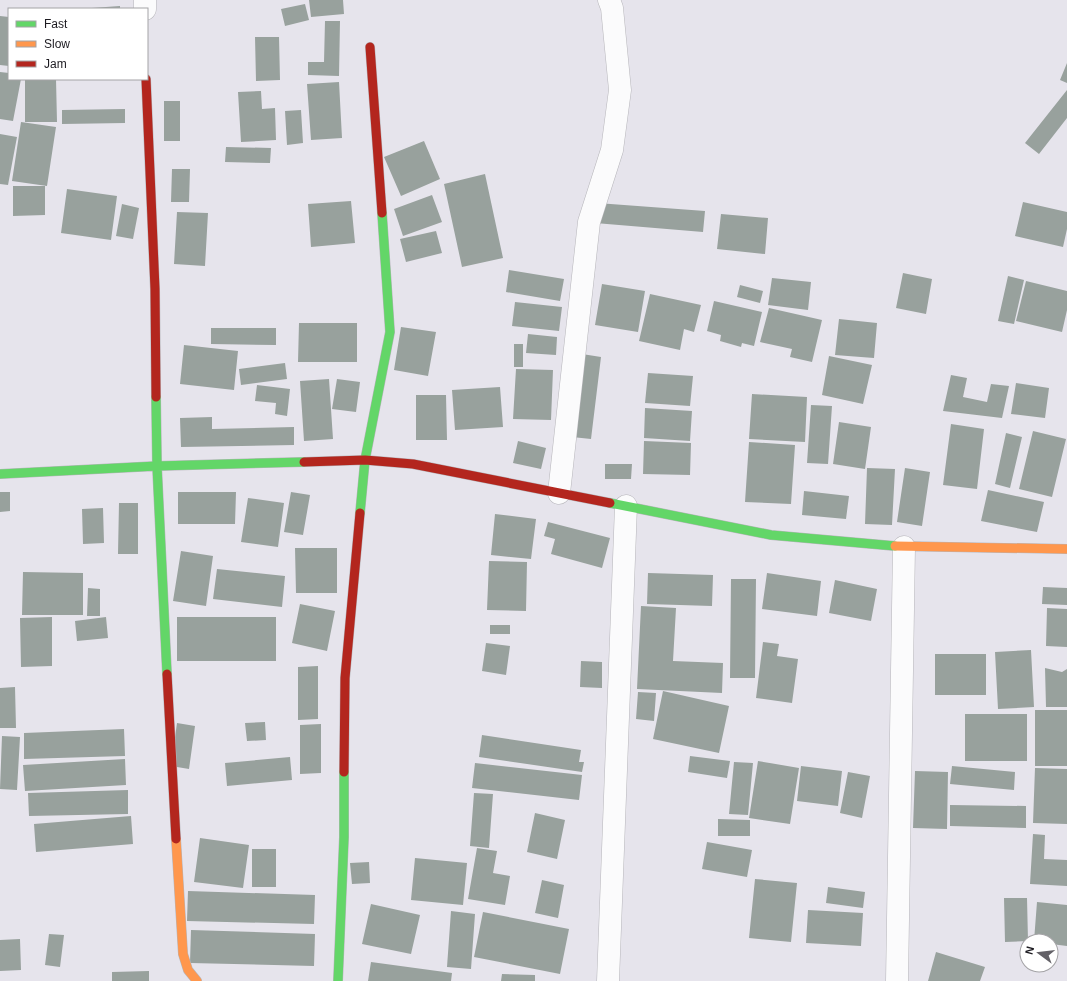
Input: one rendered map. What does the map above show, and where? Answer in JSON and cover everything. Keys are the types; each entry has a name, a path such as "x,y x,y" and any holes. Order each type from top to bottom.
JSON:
{"street":[{"path":"559,493 589,222 612,150 620,90 612,8 609,0"},
{"path":"338,981 344,837 345,678 365,460 390,332 370,47"},
{"path":"146,80 154,289 157,466 172,781 183,954 188,970 197,981"},
{"path":"0,474 157,466 365,460 413,464 771,535 904,547 1067,549"},
{"path":"608,981 626,506"},
{"path":"897,981 904,547"}],"building":[{"path":"309,0 343,0 344,14 311,17"},
{"path":"305,4 309,20 285,26 281,9"},
{"path":"120,6 120,8 92,8"},
{"path":"0,16 8,17 8,66 0,65"},
{"path":"325,21 340,21 339,76 308,75 308,62 324,62"},
{"path":"255,37 279,37 280,80 256,81"},
{"path":"1067,63 1067,83 1060,80"},
{"path":"0,72 8,73 8,80 21,80 13,121 0,119"},
{"path":"25,80 56,80 57,122 25,122"},
{"path":"339,82 342,138 311,140 307,84"},
{"path":"1067,90 1067,118 1039,154 1025,143"},
{"path":"261,91 262,109 275,108 276,140 241,142 238,92"},
{"path":"164,101 180,101 180,141 164,141"},
{"path":"125,109 125,123 62,124 62,110"},
{"path":"301,110 303,143 287,145 285,111"},
{"path":"21,122 56,127 47,186 12,181"},
{"path":"0,134 17,137 8,185 0,184"},
{"path":"424,141 440,179 401,196 384,157"},
{"path":"226,147 271,148 270,163 225,162"},
{"path":"172,169 190,169 189,202 171,202"},
{"path":"485,174 503,258 462,267 444,184"},
{"path":"13,186 45,186 45,215 13,216"},
{"path":"67,189 117,196 111,240 61,233"},
{"path":"432,195 442,222 403,236 394,209"},
{"path":"351,201 355,243 311,247 308,204"},
{"path":"1023,202 1067,212 1067,229 1063,247 1015,236"},
{"path":"597,203 705,211 703,232 595,223"},
{"path":"122,204 139,208 133,239 116,236"},
{"path":"177,212 208,213 205,266 174,264"},
{"path":"721,214 768,218 765,254 717,249"},
{"path":"436,231 442,253 406,262 400,239"},
{"path":"509,270 564,279 560,301 506,292"},
{"path":"903,273 932,279 926,314 896,308"},
{"path":"1008,276 1024,280 1014,324 998,321"},
{"path":"772,278 811,282 808,310 768,305"},
{"path":"1026,281 1067,291 1067,310 1062,332 1016,321"},
{"path":"602,284 645,291 638,332 595,325"},
{"path":"740,285 763,291 760,303 737,297"},
{"path":"650,294 701,305 694,332 684,329 680,350 639,341"},
{"path":"714,301 762,312 754,346 742,343 741,347 720,341 721,335 707,331"},
{"path":"515,302 562,307 559,331 512,326"},
{"path":"769,308 822,320 812,362 790,357 792,349 760,342"},
{"path":"839,319 877,323 874,358 835,355"},
{"path":"299,323 357,323 357,362 298,362"},
{"path":"401,327 436,332 428,376 394,370"},
{"path":"211,328 276,328 276,345 211,344"},
{"path":"528,334 557,337 556,355 526,353"},
{"path":"514,344 523,344 523,367 514,367"},
{"path":"184,345 238,351 234,390 180,384"},
{"path":"582,354 601,357 591,439 572,437"},
{"path":"829,356 872,365 863,404 822,395"},
{"path":"285,363 287,379 241,385 239,369"},
{"path":"516,369 553,370 551,420 513,419"},
{"path":"648,373 693,376 690,406 645,403"},
{"path":"951,375 967,378 963,397 987,402 991,384 1009,386 1002,418 943,411"},
{"path":"329,379 333,439 304,441 300,381"},
{"path":"337,379 360,382 356,412 332,409"},
{"path":"1016,383 1049,388 1045,418 1011,414"},
{"path":"257,385 290,389 287,416 275,414 276,403 255,401"},
{"path":"500,387 503,427 455,430 452,390"},
{"path":"752,394 807,397 805,442 749,439"},
{"path":"416,395 446,395 447,440 416,440"},
{"path":"811,405 832,406 828,464 807,463"},
{"path":"645,408 692,411 690,441 644,438"},
{"path":"212,417 212,429 294,427 294,445 181,447 180,418"},
{"path":"839,422 871,427 865,469 833,464"},
{"path":"951,424 984,429 977,489 943,485"},
{"path":"1033,431 1066,439 1052,497 1019,489"},
{"path":"1006,433 1022,437 1010,488 995,484"},
{"path":"518,441 546,448 541,469 513,463"},
{"path":"644,441 691,443 690,475 643,474"},
{"path":"749,442 795,445 791,504 745,502"},
{"path":"605,464 632,464 631,479 605,479"},
{"path":"867,468 895,469 892,525 865,524"},
{"path":"905,468 930,472 922,526 897,522"},
{"path":"988,490 1044,502 1037,532 981,521"},
{"path":"804,491 849,496 846,519 802,515"},
{"path":"0,492 10,492 10,511 0,512"},
{"path":"178,492 236,492 235,524 178,524"},
{"path":"291,492 310,495 303,535 284,532"},
{"path":"248,498 284,503 278,547 241,542"},
{"path":"119,503 138,503 138,554 118,554"},
{"path":"103,508 104,543 83,544 82,509"},
{"path":"495,514 536,519 531,559 491,555"},
{"path":"548,522 610,538 602,568 551,554 555,539 544,536"},
{"path":"295,548 337,548 337,593 296,593"},
{"path":"181,551 213,556 206,606 173,601"},
{"path":"489,561 527,562 526,611 487,610"},
{"path":"217,569 285,576 282,607 213,599"},
{"path":"23,572 83,573 83,615 22,615"},
{"path":"648,573 713,575 712,606 647,604"},
{"path":"767,573 821,581 817,616 762,609"},
{"path":"731,579 756,579 755,678 730,678"},
{"path":"835,580 877,589 871,621 829,613"},
{"path":"1043,587 1067,588 1067,605 1042,604"},
{"path":"88,588 100,589 100,616 87,616"},
{"path":"300,604 335,611 327,651 292,643"},
{"path":"641,606 676,608 673,661 723,663 722,693 637,689"},
{"path":"1047,608 1067,609 1067,647 1046,646"},
{"path":"52,617 52,666 21,667 20,618"},
{"path":"106,617 108,638 77,641 75,621"},
{"path":"177,617 276,617 276,661 177,661"},
{"path":"490,625 510,625 510,634 490,634"},
{"path":"763,642 779,644 777,656 798,659 792,703 756,698"},
{"path":"486,643 510,646 506,675 482,671"},
{"path":"1031,650 1034,707 998,709 995,652"},
{"path":"935,654 986,654 986,695 935,695"},
{"path":"581,661 602,662 602,688 580,687"},
{"path":"318,666 318,719 298,720 298,667"},
{"path":"1045,668 1062,672 1067,669 1067,707 1046,707"},
{"path":"15,687 16,728 0,728 0,688"},
{"path":"663,691 729,706 719,753 653,739"},
{"path":"638,692 656,693 654,721 636,719"},
{"path":"1035,710 1067,710 1067,766 1035,766"},
{"path":"965,714 1027,714 1027,761 965,761"},
{"path":"265,722 266,740 247,741 245,723"},
{"path":"177,723 195,726 189,769 171,766"},
{"path":"321,724 321,773 300,774 300,725"},
{"path":"124,729 125,756 24,759 24,733"},
{"path":"482,735 581,750 579,762 584,762 582,772 479,757"},
{"path":"2,736 20,737 17,790 0,789"},
{"path":"690,756 730,761 727,778 688,772"},
{"path":"290,757 292,780 227,786 225,763"},
{"path":"125,759 126,785 25,791 23,765"},
{"path":"758,761 799,768 790,824 749,818"},
{"path":"734,762 753,763 748,815 729,814"},
{"path":"475,763 582,775 579,800 472,788"},
{"path":"801,766 842,771 838,806 797,801"},
{"path":"952,766 1015,772 1014,790 950,784"},
{"path":"1035,768 1067,769 1067,824 1033,823"},
{"path":"915,771 948,772 947,829 913,828"},
{"path":"848,772 870,776 862,818 840,813"},
{"path":"128,790 128,814 29,816 28,793"},
{"path":"474,793 493,794 489,848 470,846"},
{"path":"950,805 1026,806 1026,828 950,826"},
{"path":"535,813 565,820 557,859 527,852"},
{"path":"131,816 133,844 36,852 34,824"},
{"path":"718,819 750,820 750,836 718,836"},
{"path":"1033,834 1045,835 1044,859 1067,860 1067,886 1030,884"},
{"path":"200,838 249,845 243,888 194,882"},
{"path":"707,842 752,850 747,877 702,869"},
{"path":"477,848 497,851 493,873 510,876 505,905 468,899"},
{"path":"252,849 276,849 276,887 252,887"},
{"path":"415,858 467,863 463,905 411,900"},
{"path":"369,862 370,883 352,884 350,863"},
{"path":"755,879 797,883 791,942 749,938"},
{"path":"542,880 564,885 558,918 535,913"},
{"path":"828,887 865,892 863,908 826,903"},
{"path":"188,891 315,895 314,924 187,921"},
{"path":"1004,898 1027,898 1028,933 1019,933 1019,941 1005,942"},
{"path":"1037,902 1067,905 1067,946 1059,945 1059,933 1035,933"},
{"path":"371,904 420,915 411,954 362,944"},
{"path":"808,910 863,913 861,946 806,943"},
{"path":"451,911 475,914 471,969 447,967"},
{"path":"483,912 569,929 560,974 474,957"},
{"path":"191,930 315,934 314,966 190,963"},
{"path":"49,934 64,935 60,967 45,965"},
{"path":"20,939 21,970 0,971 0,940"},
{"path":"936,952 985,967 980,981 928,981"},
{"path":"371,962 452,973 451,981 368,981"},
{"path":"149,971 149,981 112,981 112,972"},
{"path":"502,974 535,975 535,981 501,981"}],"traffic: fast":[{"path":"360,513 365,460 390,332 382,213"},
{"path":"156,397 157,466 167,674"},
{"path":"0,474 157,466 304,462"},
{"path":"610,503 771,535 895,546"},
{"path":"338,981 344,837 344,772"}],"traffic: slow":[{"path":"895,546 1067,549"},
{"path":"176,839 183,954 188,970 197,981"}],"traffic: jam":[{"path":"370,47 382,213"},
{"path":"146,80 155,289 156,397"},
{"path":"304,462 365,460 413,464 610,503"},
{"path":"344,772 345,678 360,513"},
{"path":"167,674 176,839"}]}
